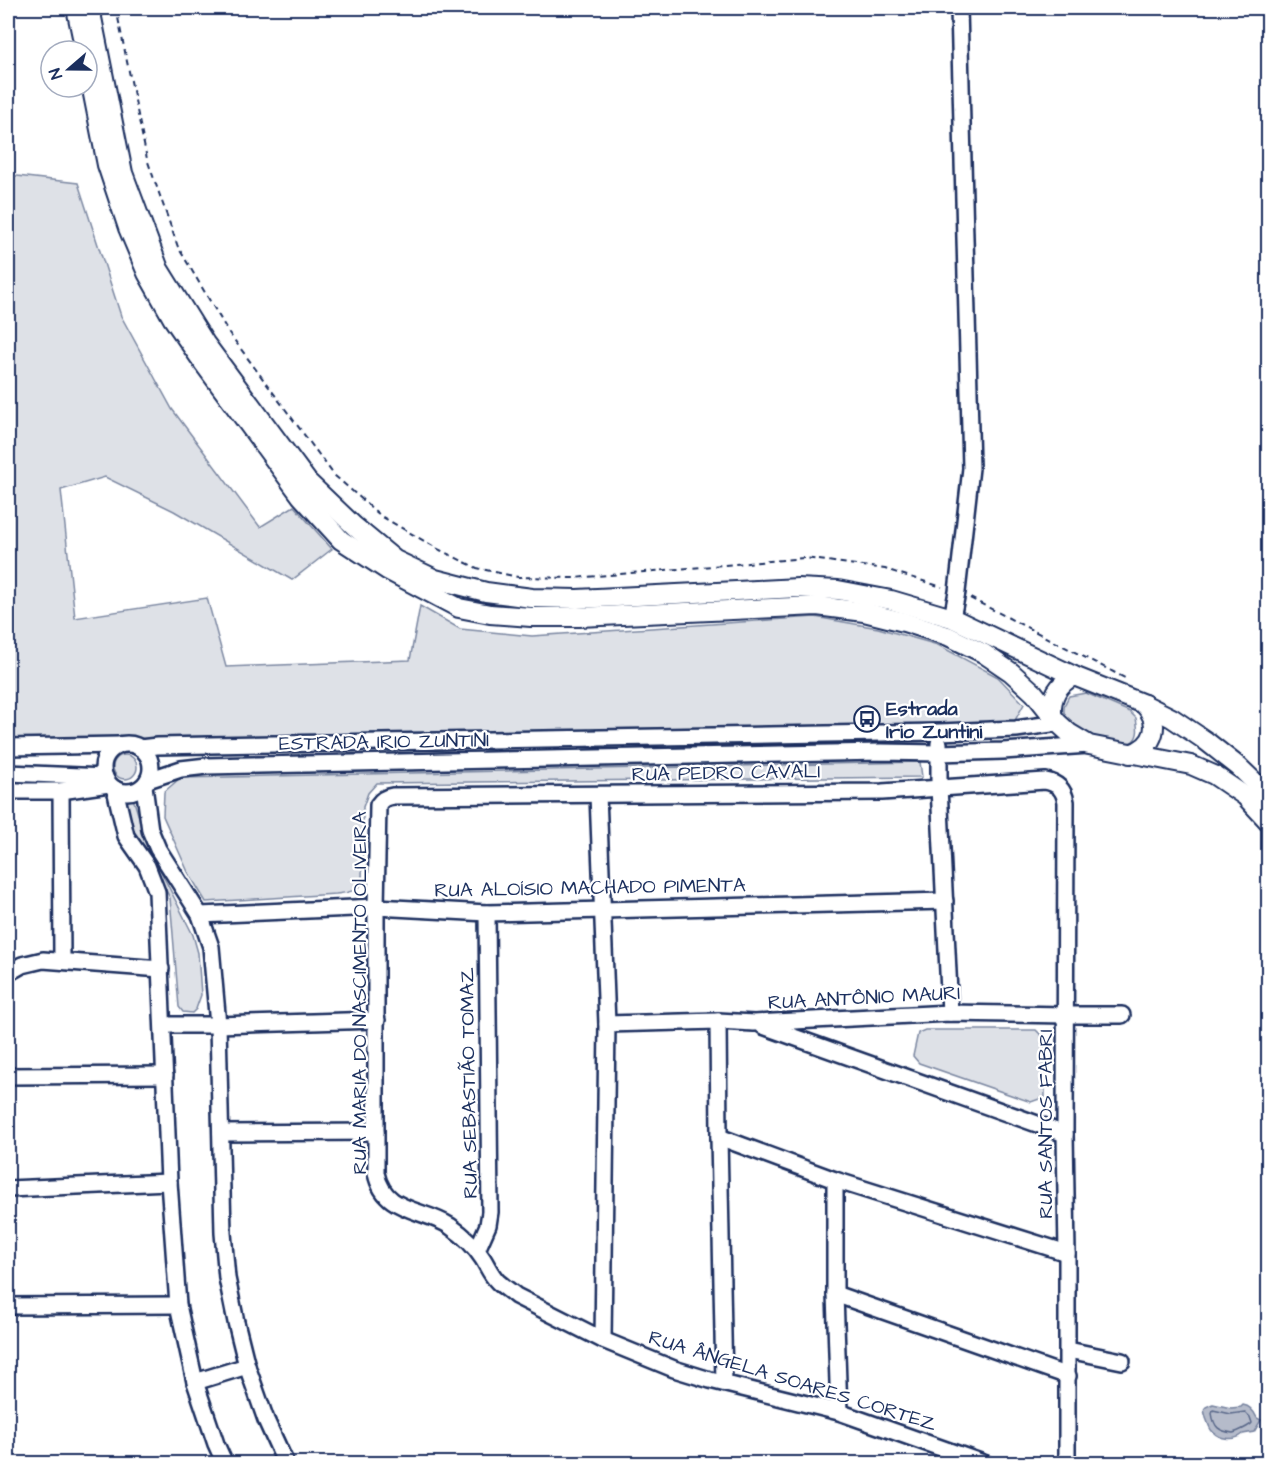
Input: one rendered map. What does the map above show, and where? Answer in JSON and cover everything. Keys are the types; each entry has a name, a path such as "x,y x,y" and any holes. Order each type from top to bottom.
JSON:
{"main road":[{"path":"76,8 82,39"},
{"path":"90,8 123,173 159,269 205,342 308,483 395,560 435,579 486,592 531,598 577,599 787,588 838,590 891,600 952,618 1074,676 1144,704 1172,718 1239,767 1269,795"},
{"path":"94,99 107,165 128,228 147,273 173,319 302,496 342,540 387,570 459,608 490,614 579,617 816,606 904,622 948,636 983,653 1011,672 1035,693 1069,733 1089,745 1191,765 1214,775 1245,796 1269,821"},
{"path":"1055,719 1051,704 1054,695 1059,687 1074,676"},
{"path":"1130,754 1146,746 1152,738 1154,719 1144,704"}],"street":[{"path":"952,618 971,468 959,8"},
{"name":"ESTRADA IRIO ZUNTINI","path":"140,748 939,732 1016,729 1055,719"},
{"path":"939,732 939,787 950,1013"},
{"path":"120,745 108,754 103,770 110,784 126,836 147,866 157,892 169,1182 178,1305 195,1382 225,1464"},
{"path":"8,747 134,745 145,753 151,766 151,773 146,783 130,792 122,792 110,784 8,773"},
{"name":"ESTRADA IRIO ZUNTINI","path":"146,783 181,769 207,766 881,752 939,753 1089,745"},
{"name":"RUA PEDRO CAVALI","path":"393,796 882,792 1046,781 1059,786"},
{"path":"146,783 150,830 158,849 200,915 212,947 218,1025 221,1196 227,1278 247,1366 266,1420 286,1464"},
{"path":"8,791 62,791 110,784"},
{"name":"RUA SANTOS FABRI","path":"1059,786 1066,802 1065,1134 1068,1350 1066,1464"},
{"path":"62,791 62,961"},
{"path":"597,795 607,1024 603,1340"},
{"name":"RUA MARIA DO NASCIMENTO OLIVEIRA","path":"386,1196 376,1173 376,907 378,805 384,798 393,796"},
{"name":"RUA ALOÍSIO MACHADO PIMENTA","path":"200,915 376,907 487,913 945,902"},
{"name":"RUA SEBASTIÃO TOMAZ","path":"477,1251 486,1231 490,1212 487,913"},
{"path":"8,973 22,965 43,960 161,969"},
{"name":"RUA ANTÔNIO MAURI","path":"607,1024 718,1021 754,1023 950,1013 1122,1015"},
{"path":"164,1025 377,1020"},
{"path":"718,1021 724,1383"},
{"path":"754,1023 1065,1134"},
{"path":"8,1076 165,1075"},
{"path":"221,1133 376,1132"},
{"path":"719,1137 835,1180 1067,1253"},
{"path":"835,1180 835,1294 839,1412"},
{"path":"8,1189 169,1182"},
{"name":"RUA ÂNGELA SOARES CORTEZ","path":"386,1196 401,1206 436,1219 462,1235 506,1289 603,1340 674,1369 839,1412 986,1464"},
{"path":"835,1294 1068,1376"},
{"path":"8,1306 178,1305"},
{"path":"1068,1350 1122,1360"},
{"path":"195,1382 247,1366"}],"path":[{"path":"116,8 147,159 178,247 229,333 334,475 381,516 477,568 518,578 574,578 805,558 885,569 957,592 1132,681"}],"shaded area":[{"path":"8,175 78,183 121,316 172,409 260,527 294,506 332,549 292,580 174,511 105,477 61,490 75,618 207,598 226,667 410,660 420,606 460,629 532,636 815,617 878,628 938,645 998,677 1024,704 1014,722 8,741"},
{"path":"1086,693 1130,712 1136,718 1135,739 1122,742 1104,739 1080,731 1071,725 1065,714 1066,702 1069,696"},
{"path":"125,755 134,758 137,767 134,776 125,779 116,776 113,767 116,758"},
{"path":"920,762 922,777 377,783 368,793 363,807 362,884 347,893 336,894 206,902 188,872 163,816 164,792 180,778"},
{"path":"124,798 133,798 148,846 193,935 198,953 201,995 192,1013 183,1012 179,1007 170,898 136,838"},
{"path":"925,1030 1036,1030 1045,1039 1045,1097 1031,1102 919,1063 913,1056 918,1033"}],"water":[{"path":"1213,1404 1231,1408 1243,1405 1252,1409 1257,1418 1261,1420 1254,1432 1236,1438 1223,1438 1209,1427 1204,1412 1207,1406"}],"place":[{"name":"Estrada Irio Zuntini","path":"867,719"}]}
